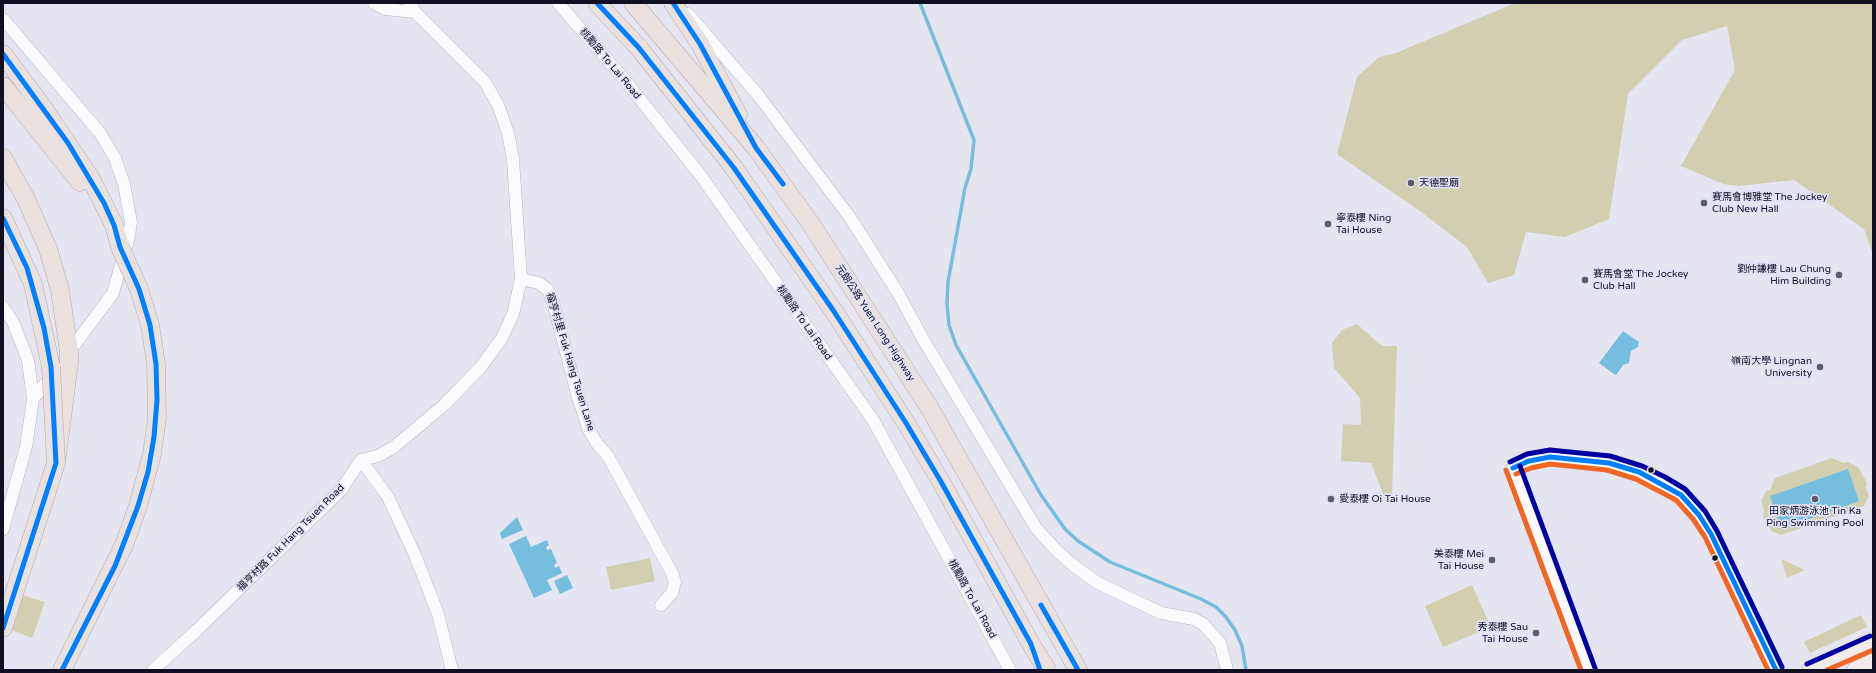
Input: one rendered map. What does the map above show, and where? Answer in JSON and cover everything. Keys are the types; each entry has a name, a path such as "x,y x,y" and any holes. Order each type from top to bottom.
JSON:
{"highway":[{"path":"597,3 638,48 734,168 833,310 906,423 940,480 1047,670"},
{"name":"元朗公路 Yuen Long Highway","path":"633,3 756,148 811,224 929,407 1078,670"},
{"path":"673,3 700,44 756,148"},
{"path":"3,54 44,109 90,177 107,208 120,247"},
{"path":"3,86 74,174 102,214 120,247 139,289 154,347 157,383 154,437 143,489 124,545 62,670"},
{"path":"3,158 27,201 48,249 60,290 70,363 56,463 3,628"},
{"path":"3,218 27,268 44,328 51,367 56,463"},
{"path":"1031,644 1040,670"}],"main road":[{"path":"1810,670 1873,642"},
{"path":"1854,670 1873,661"}],"street":[{"path":"374,3 385,9 413,7 485,82 498,105 508,133 513,160 521,279 513,314 502,338 480,368 444,405 394,447 378,456 361,460 388,497 415,555 438,614 452,670"},
{"name":"桃勵路 To Lai Road","path":"558,3 624,79 701,176 874,420 1010,670"},
{"path":"677,3 758,95 822,178 851,219 898,293 923,339 1036,528 1056,550 1074,566 1098,583 1161,613 1199,622 1212,632 1220,643 1227,670"},
{"path":"3,19 100,134 115,158 124,184 131,222 129,236 113,293 33,400"},
{"name":"福亨村里 Fuk Hang Tsuen Lane","path":"521,279 539,283 548,290 553,302 578,394 590,430 598,445 608,456 672,573 675,582 672,593 661,605"},
{"path":"3,308 13,322 28,360 33,400 26,447 3,529"},
{"path":"1588,670 1512,468 1529,461 1550,457 1565,457 1609,463 1652,478 1681,495 1699,515 1712,534 1776,670"},
{"name":"福亨村路 Fuk Hang Tsuen Road","path":"153,670 196,631 341,490 361,460"}],"shaded area":[{"path":"1515,3 1873,3 1873,255 1864,229 1794,180 1739,186 1723,184 1681,166 1735,70 1727,26 1682,40 1628,94 1609,219 1565,237 1526,232 1514,275 1488,283 1467,247 1421,212 1337,154 1357,77 1379,57 1396,53"},
{"path":"1357,324 1382,346 1397,346 1392,493 1385,499 1371,463 1341,461 1343,424 1361,425 1360,398 1334,368 1332,343 1342,330"},
{"name":"田家炳游泳池 Tin Ka Ping Swimming Pool","path":"1832,458 1844,463 1848,462 1858,467 1867,483 1866,488 1869,496 1864,506 1781,535 1771,531 1768,523 1763,517 1764,509 1761,501 1766,491 1770,490 1775,478"},
{"path":"650,558 655,581 611,590 606,567"},
{"path":"1781,559 1805,570 1787,578"},
{"path":"1472,585 1491,627 1443,647 1425,606"},
{"path":"11,592 45,602 32,638 3,627"},
{"path":"1861,615 1867,627 1810,653 1804,642"}],"water":[{"path":"1623,331 1639,342 1638,347 1631,351 1629,363 1623,365 1616,375 1599,363"},
{"path":"1848,469 1859,501 1781,529 1770,496"},
{"path":"517,517 523,530 502,539 500,533"},
{"path":"526,536 531,547 547,540 549,545 546,547 547,550 551,549 557,563 554,565 555,568 559,566 562,573 547,580 552,590 534,598 509,544"},
{"path":"567,575 573,588 560,594 554,581"}],"waterway":[{"path":"920,3 974,140 971,169 965,188 948,282 947,304 949,325 956,345 1041,495 1065,529 1078,541 1110,562 1201,599 1216,607 1226,617 1235,630 1242,646 1246,670"}],"transit line":[{"path":"597,3 639,48 734,168 833,310 906,423 940,480 1031,644 1040,670"},
{"path":"673,3 700,44 756,148 783,184"},
{"path":"3,54 68,143 104,203 114,225 120,247 139,289 150,325 156,364 157,400 154,437 148,472 138,506 115,566 62,670"},
{"path":"3,218 27,268 44,328 51,367 56,463 3,628"},
{"path":"1510,462 1527,454 1550,450 1610,456 1642,466 1685,489 1705,511 1717,531 1782,667"},
{"path":"1513,468 1529,461 1550,457 1609,463 1639,472 1681,495 1699,515 1711,534 1776,670"},
{"path":"1516,474 1531,468 1550,464 1607,470 1636,479 1676,500 1693,519 1705,537 1768,670"},
{"path":"1520,466 1595,668"},
{"path":"1506,470 1581,670"},
{"path":"1041,605 1078,670"},
{"path":"1807,664 1870,636"},
{"path":"1827,670 1873,650"}],"place":[{"name":"天德聖廟","path":"1411,183"},
{"name":"賽馬會博雅堂 The Jockey Club New Hall","path":"1704,203"},
{"name":"寧泰樓 Ning Tai House","path":"1328,224"},
{"name":"劉仲謙樓 Lau Chung Him Building","path":"1839,275"},
{"name":"賽馬會堂 The Jockey Club Hall","path":"1585,280"},
{"name":"嶺南大學 Lingnan University","path":"1820,367"},
{"name":"愛泰樓 Oi Tai House","path":"1331,499"},
{"name":"田家炳游泳池 Tin Ka Ping Swimming Pool","path":"1815,499"},
{"name":"美泰樓 Mei Tai House","path":"1492,560"},
{"name":"秀泰樓 Sau Tai House","path":"1536,633"}]}
